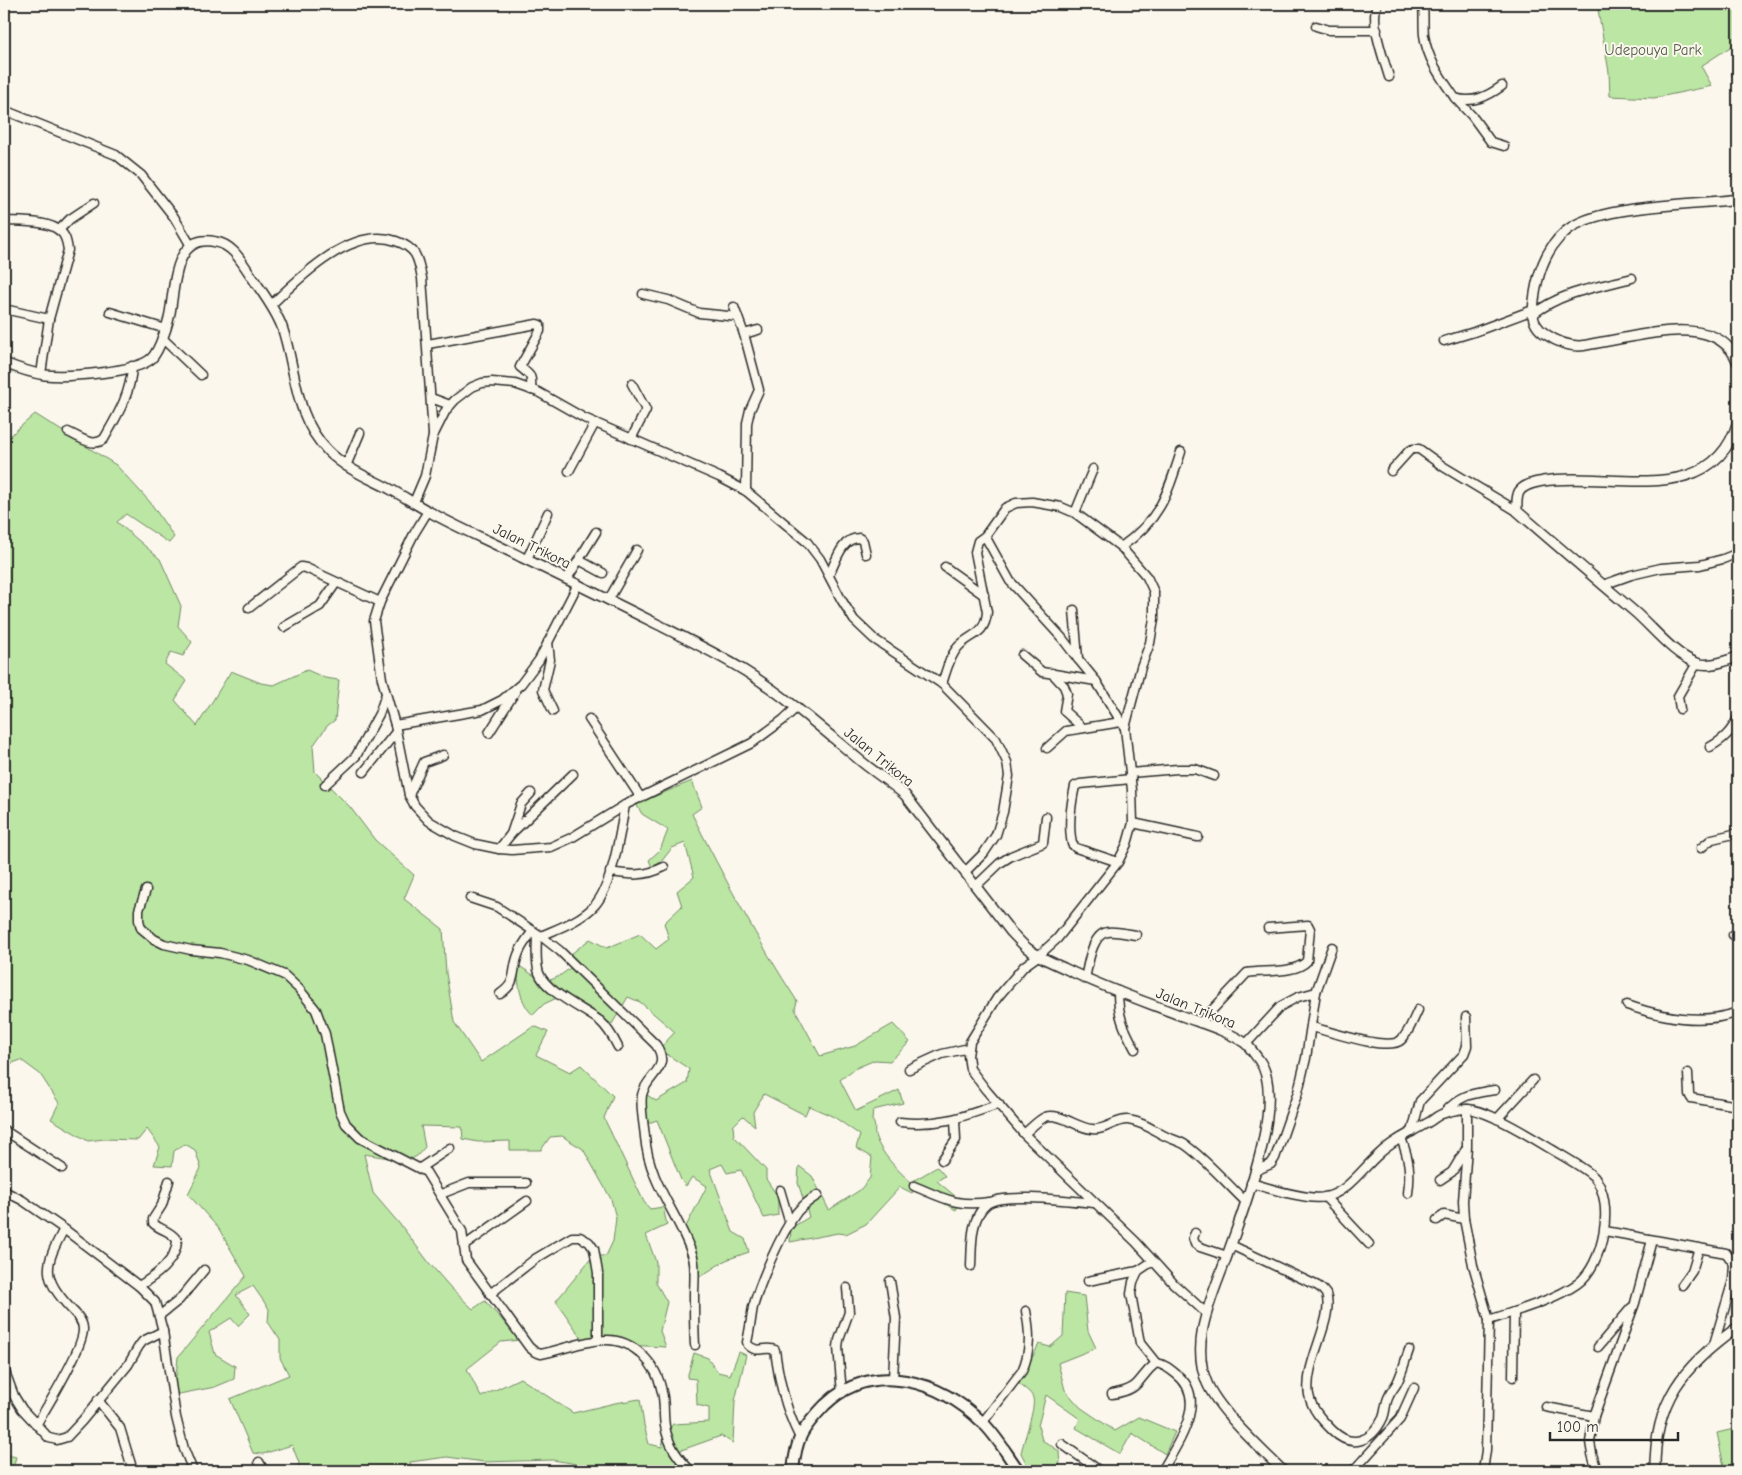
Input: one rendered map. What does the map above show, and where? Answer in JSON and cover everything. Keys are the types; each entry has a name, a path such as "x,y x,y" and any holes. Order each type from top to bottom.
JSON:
{"main road":[{"path":"793,1471 794,1454 799,1436 809,1421 842,1392 875,1379 915,1382 945,1395 983,1422 1019,1471"}],"street":[{"path":"1377,4 1377,30 1389,77"},
{"path":"1423,4 1424,37 1436,72 1491,142 1504,146"},
{"path":"1316,26 1329,30 1377,30"},
{"path":"1455,98 1475,100 1486,97 1502,86"},
{"path":"4,110 116,156 141,175 195,244 183,254 180,260 174,281 170,315 164,334 150,359 140,365 115,371 68,376 41,374 4,363"},
{"path":"1738,199 1622,211 1599,215 1579,222 1565,232 1553,247 1543,265 1534,289 1532,313 1539,330 1557,342 1579,346 1643,335 1694,330 1718,337 1731,348 1738,363"},
{"path":"59,230 70,219 94,203"},
{"path":"4,221 51,225 59,230 66,240 68,250 49,319 41,374"},
{"path":"271,305 303,275 327,257 356,243 380,238 391,239 408,245 414,250 422,278 434,436"},
{"name":"Jalan Trikora","path":"195,244 211,240 222,243 238,256 271,305 282,328 300,405 305,417 319,440 346,466 428,511 609,599 744,670 797,707 858,759 891,782 904,795 1011,932 1028,949 1038,956 1085,979 1222,1031 1246,1044 1264,1068 1267,1077 1269,1096 1268,1117 1263,1146 1231,1246 1206,1313 1201,1344 1202,1367 1208,1384 1223,1408 1283,1471"},
{"path":"1444,341 1532,313 1559,298 1632,278"},
{"path":"643,294 668,300 700,313 738,317"},
{"path":"734,307 744,334 759,390 750,410 747,423 746,491"},
{"path":"4,309 49,319"},
{"path":"110,312 164,334 201,375"},
{"path":"428,344 540,325 540,331 520,367 529,373 532,380 531,390"},
{"path":"744,334 758,330"},
{"path":"68,432 94,444 104,440 124,404 129,390 132,366"},
{"path":"414,502 425,476 434,436 441,417 450,405 466,391 482,383 492,382 531,390 595,423 719,476 746,491 807,542 820,559 854,620 874,639 942,684 996,739 1007,762 1009,776 1003,812 996,835 984,853 965,872"},
{"path":"631,439 646,410 632,384"},
{"path":"431,398 450,405"},
{"path":"1517,511 1519,492 1525,486 1533,483 1550,480 1658,482 1687,477 1703,469 1718,458 1728,447 1738,421"},
{"path":"569,471 595,423"},
{"path":"346,466 360,433"},
{"path":"1391,471 1409,451 1419,449 1444,467 1517,511 1682,655 1697,663 1712,664 1738,657"},
{"path":"1121,547 1133,539 1160,509 1181,452"},
{"path":"1076,513 1093,469"},
{"path":"942,684 947,666 958,647 976,634 986,622 987,612 975,552 978,542 985,536 1005,508 1016,503 1032,502 1061,507 1076,513 1121,547 1147,577 1154,592 1154,619 1150,643 1123,725"},
{"path":"428,511 414,534 380,602 374,621 386,694 409,795 415,806 430,821 455,836 476,844 499,849 551,847 570,838 625,805 752,743 797,707"},
{"path":"527,559 548,513"},
{"path":"567,579 596,532"},
{"path":"985,536 1010,581 1062,638 1096,681 1123,725 1130,776 1133,823 1127,844 1118,862 1057,939 1024,966 997,998 970,1042 968,1056 970,1068 1024,1134 1136,1242 1174,1284 1206,1313"},
{"path":"829,575 841,549 849,540 859,538 863,541 866,554"},
{"path":"609,599 637,550"},
{"path":"1603,585 1631,575 1661,568 1700,565 1738,553"},
{"path":"578,560 603,573"},
{"path":"249,608 302,567 380,602"},
{"path":"945,568 984,595"},
{"path":"284,627 320,606 336,583"},
{"path":"489,733 539,660 578,584"},
{"path":"1074,610 1078,659"},
{"path":"548,642 550,660 543,690 553,711"},
{"path":"1022,655 1042,672 1096,681"},
{"path":"1680,709 1678,696 1697,663"},
{"path":"1052,673 1064,686 1068,694 1064,711 1083,728"},
{"path":"364,772 395,729 482,710 502,700 521,684"},
{"path":"325,785 356,756 379,714 386,694"},
{"path":"1710,747 1723,740 1732,731 1738,718"},
{"path":"589,719 641,798"},
{"path":"1047,748 1066,731 1123,725"},
{"path":"409,795 424,762 443,755"},
{"path":"1118,862 1076,848 1072,844 1070,829 1072,797 1075,786 1130,776 1195,769 1214,776"},
{"path":"499,849 511,834 573,774"},
{"path":"511,834 521,804 530,793"},
{"path":"500,994 513,982 517,957 522,945 537,934 574,921 596,904 604,890 610,872 625,805"},
{"path":"976,886 1000,863 1043,842 1046,817"},
{"path":"1133,823 1198,837"},
{"path":"1701,848 1712,839 1738,833"},
{"path":"610,872 639,875 651,874 664,868"},
{"path":"146,890 139,910 139,920 141,928 154,940 191,950 220,953 248,960 284,975 299,989 316,1010 326,1034 338,1101 346,1124 360,1138 426,1172 441,1194 462,1232 466,1260 528,1347 541,1354 607,1339 635,1348 646,1359 659,1379 663,1392 665,1426 671,1444 678,1458 691,1471"},
{"path":"470,898 497,907 560,952 660,1051 662,1059 659,1069 643,1091 645,1143 661,1192 694,1260 694,1345"},
{"path":"1200,1023 1247,973 1288,970 1305,964 1307,961 1310,929 1308,925 1268,928"},
{"path":"1085,979 1095,940 1099,934 1107,932 1136,934"},
{"path":"537,934 538,968 545,981 559,994 601,1022 611,1033 618,1046"},
{"path":"1255,1171 1271,1164 1275,1158 1298,1092 1312,1027 1316,992 1332,947"},
{"path":"1118,991 1121,1022 1135,1049"},
{"path":"1246,1044 1281,1006 1316,992"},
{"path":"1627,1005 1648,1012 1706,1019 1720,1018 1738,1012"},
{"path":"1312,1027 1376,1043 1396,1043 1401,1041 1410,1028 1418,1010"},
{"path":"1412,1132 1420,1101 1464,1054 1467,1046 1466,1017"},
{"path":"909,1069 942,1054 969,1048"},
{"path":"1688,1073 1689,1094 1691,1098 1738,1106"},
{"path":"1497,1119 1533,1080"},
{"path":"1251,1183 1315,1198 1325,1198 1339,1191 1356,1178 1379,1153 1444,1113 1454,1102 1466,1095 1495,1090"},
{"path":"900,1122 921,1124 955,1119 999,1104"},
{"path":"1444,1113 1467,1109 1497,1119 1533,1138 1594,1177 1605,1202 1605,1232 1592,1268 1578,1283 1565,1292 1489,1320"},
{"path":"1467,1109 1464,1219 1471,1258 1489,1320 1486,1450 1483,1471"},
{"path":"1024,1134 1044,1117 1056,1116 1085,1128 1096,1130 1128,1120 1146,1125 1194,1151 1245,1202"},
{"path":"942,1160 956,1140 955,1119"},
{"path":"4,1130 62,1168"},
{"path":"1401,1138 1409,1160 1408,1193"},
{"path":"1440,1180 1456,1167 1467,1147"},
{"path":"420,1168 450,1148"},
{"path":"139,1286 169,1262 176,1250 177,1240 172,1234 153,1223 153,1219 162,1206 169,1181"},
{"path":"441,1194 469,1183 526,1182"},
{"path":"914,1186 958,1203 972,1205 1003,1198 1094,1203"},
{"path":"780,1190 790,1224"},
{"path":"4,1191 22,1200 64,1229 139,1286 155,1302 163,1331 176,1417 184,1449 193,1471"},
{"path":"799,1436 785,1404 778,1375 775,1350 769,1348 753,1350 747,1342 753,1308 760,1287 790,1224 797,1212 818,1195"},
{"path":"1325,1198 1369,1244"},
{"path":"464,1246 527,1201"},
{"path":"971,1266 972,1234 982,1209 989,1202"},
{"path":"1437,1220 1444,1215 1464,1219"},
{"path":"36,1425 60,1384 82,1339 84,1328 80,1318 62,1300 49,1276 48,1266 64,1229"},
{"path":"1605,1232 1726,1253 1734,1264 1733,1280 1714,1344"},
{"path":"1195,1233 1193,1238 1195,1244 1227,1256"},
{"path":"490,1294 535,1259 572,1237 580,1237 589,1242 594,1249 598,1274 598,1340"},
{"path":"1597,1471 1590,1442 1594,1416 1635,1303 1652,1240"},
{"path":"1231,1246 1283,1268 1323,1290 1327,1300 1326,1310 1323,1328 1310,1370 1309,1396 1314,1408 1324,1422 1344,1440 1360,1441 1379,1424 1384,1416 1388,1396 1397,1383 1409,1350"},
{"path":"1682,1285 1692,1271 1699,1248"},
{"path":"1088,1281 1138,1271 1153,1261"},
{"path":"159,1316 179,1300 204,1270"},
{"path":"1138,1271 1133,1282 1131,1294 1140,1343 1156,1363 1163,1364 1185,1381 1191,1398 1188,1420 1162,1471"},
{"path":"890,1281 896,1318 892,1379"},
{"path":"842,1392 838,1347 849,1312 847,1288"},
{"path":"1598,1347 1635,1303"},
{"path":"983,1422 1013,1384 1026,1362 1030,1332 1026,1312"},
{"path":"1513,1377 1514,1312"},
{"path":"1655,1471 1658,1431 1670,1395 1693,1364 1714,1344 1738,1327"},
{"path":"4,1368 14,1396 22,1409 50,1438 57,1440 67,1437 128,1365 138,1346 163,1331"},
{"path":"1112,1394 1126,1392 1134,1388 1147,1370 1156,1363"},
{"path":"1353,1471 1400,1419 1414,1388"},
{"path":"98,1400 120,1428 133,1471"},
{"path":"1546,1407 1594,1416"},
{"path":"1062,1444 1100,1471"},
{"path":"259,1462 264,1471"}],"green space":[{"name":"Udepouya Park","path":"1597,4 1738,4 1738,42 1701,66 1712,86 1654,98 1610,96 1609,72"},
{"path":"35,414 116,465 150,502 174,537 169,543 126,514 117,522 160,559 181,606 178,626 192,642 183,656 171,652 165,664 187,681 175,700 197,726 231,671 261,683 274,685 307,670 325,678 339,680 335,720 327,726 313,746 315,772 350,807 375,840 414,875 404,899 443,929 446,973 454,1022 481,1062 534,1026 548,1032 536,1055 570,1072 581,1065 613,1096 604,1118 644,1202 650,1209 663,1207 667,1225 646,1235 656,1262 656,1283 667,1302 660,1331 666,1347 585,1343 556,1301 593,1256 606,1256 613,1241 616,1218 611,1199 583,1149 562,1136 550,1137 541,1150 510,1150 510,1141 478,1142 463,1139 462,1127 421,1126 425,1147 417,1156 407,1161 364,1154 373,1193 430,1264 473,1309 485,1301 520,1340 501,1342 467,1369 481,1397 520,1378 573,1413 640,1399 649,1444 662,1447 664,1436 673,1424 709,1422 709,1408 697,1405 696,1379 687,1378 694,1353 708,1358 718,1372 730,1375 739,1352 746,1355 735,1401 733,1443 721,1436 673,1453 683,1471 599,1471 553,1460 484,1462 447,1457 410,1462 413,1471 297,1471 299,1463 292,1445 263,1454 253,1453 230,1399 289,1375 280,1358 280,1340 268,1322 269,1309 253,1286 236,1295 250,1314 238,1326 231,1318 209,1332 215,1354 235,1366 234,1379 215,1387 174,1395 178,1357 246,1276 219,1229 188,1194 201,1168 195,1150 185,1144 174,1151 172,1166 154,1165 160,1147 147,1129 138,1140 104,1139 88,1141 51,1119 59,1103 40,1074 21,1060 4,1066 4,441"},
{"path":"692,781 702,807 692,814 742,909 797,1001 795,1009 820,1056 855,1046 893,1024 910,1042 890,1061 875,1060 854,1069 840,1080 856,1111 899,1090 903,1103 873,1110 872,1120 878,1144 891,1162 911,1182 937,1167 945,1176 937,1181 961,1201 956,1210 916,1188 912,1193 900,1187 866,1224 846,1234 838,1233 790,1242 791,1228 809,1217 798,1183 799,1166 812,1176 829,1210 860,1190 870,1178 872,1157 856,1148 860,1135 834,1117 809,1106 805,1115 764,1094 753,1112 755,1126 743,1116 733,1126 734,1136 766,1170 766,1179 778,1197 778,1215 764,1218 741,1170 727,1173 722,1164 710,1169 733,1232 745,1239 749,1252 726,1260 698,1278 692,1274 680,1238 707,1186 692,1177 686,1186 681,1180 657,1120 643,1125 637,1101 640,1090 656,1101 687,1083 689,1069 659,1049 675,1032 640,1002 628,997 612,1024 561,996 544,1004 533,1015 525,1005 519,985 518,965 540,979 552,979 558,977 574,965 571,954 590,939 607,948 640,934 656,949 669,939 664,923 682,906 677,891 694,877 685,843 672,848 661,862 652,867 649,860 660,850 668,830 642,814 636,804"},
{"path":"1065,1293 1084,1296 1088,1331 1096,1348 1058,1363 1065,1390 1080,1407 1115,1431 1139,1417 1175,1432 1165,1454 1132,1433 1120,1454 1076,1428 1080,1419 1046,1395 1038,1426 1042,1440 1059,1451 1060,1468 1062,1471 1030,1471 1021,1453 1031,1417 1033,1398 1019,1384 1039,1344 1050,1347 1063,1336"},
{"path":"1738,1428 1738,1471 1725,1471 1717,1433"},
{"path":"4,1454 16,1457 12,1471 4,1471"}]}
